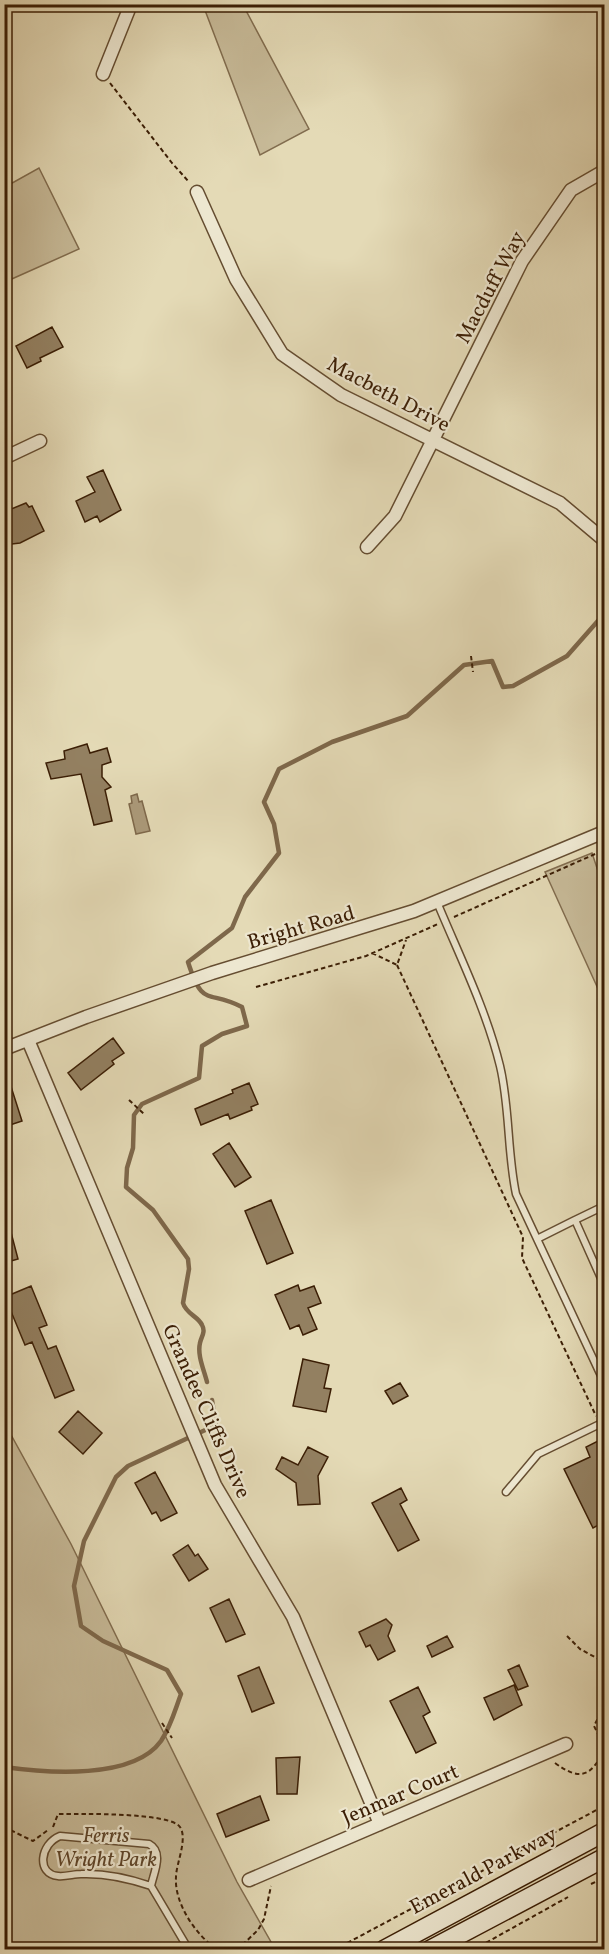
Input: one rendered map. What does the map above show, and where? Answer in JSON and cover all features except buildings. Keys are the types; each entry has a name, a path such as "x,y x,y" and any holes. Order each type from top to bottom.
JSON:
{"main road":[{"name":"Emerald Parkway","path":"384,1950 604,1832"},
{"path":"430,1950 604,1858"}],"street":[{"path":"103,74 131,4"},
{"name":"Macduff Way","path":"367,548 395,516 522,261 571,190 604,171"},
{"name":"Macbeth Drive","path":"197,192 236,279 282,354 341,396 560,503 604,540"},
{"path":"4,458 40,441"},
{"name":"Bright Road","path":"4,1049 179,984 374,925 437,902 604,832"},
{"name":"Grandee Cliffs Drive","path":"28,1040 215,1485 293,1617 380,1824"},
{"name":"Jenmar Court","path":"249,1880 566,1744"}],"lane":[{"path":"437,902 499,1065 507,1100 509,1162 516,1194 604,1382"},
{"path":"537,1239 604,1206"},
{"path":"574,1220 603,1276 604,1286"},
{"path":"506,1492 538,1454 602,1424"},
{"path":"151,1886 110,1875 56,1876 47,1871 43,1859 44,1848 51,1840 60,1836 149,1844 155,1847 158,1854 151,1886 189,1950"}],"path":[{"path":"103,74 197,192"},
{"path":"471,656 472,672"},
{"path":"256,987 372,953 604,850"},
{"path":"397,965 406,938"},
{"path":"372,953 397,965 523,1237 522,1258 602,1424"},
{"path":"129,1100 145,1115"},
{"path":"567,1636 580,1650 604,1662"},
{"path":"604,1706 594,1726 599,1736 604,1736"},
{"path":"162,1723 172,1738"},
{"path":"543,1754 559,1766 580,1775 586,1775 591,1773 604,1750"},
{"path":"333,1950 604,1806"},
{"path":"4,1827 33,1841"},
{"path":"237,1950 258,1930 264,1919 273,1870"},
{"path":"583,1888 604,1878"},
{"path":"473,1950 573,1894"}],"green space":[{"path":"203,5 243,5 309,129 260,155"},
{"path":"39,168 79,249 5,282 5,187"},
{"path":"592,853 604,889 604,1002 545,872"},
{"name":"Ferris Wright Park","path":"4,1422 71,1544 237,1882 275,1949 5,1949"}],"shaded area":[{"path":"137,794 139,802 142,801 150,831 136,834 129,804 132,803 131,796"}],"waterway":[{"path":"207,1382 199,1352 203,1328 183,1303 189,1269 188,1259 153,1210 126,1187 127,1168 133,1148 134,1115 142,1104 199,1078 202,1046 222,1034 247,1026 242,1007 202,992 193,977 188,962 232,928 245,897 279,853 274,824 264,802 279,769 332,742 407,716 464,665 492,661 503,687 513,686 567,656 604,614"},
{"path":"4,1767 65,1772 110,1768 148,1754 161,1741 181,1694 167,1670 103,1641 81,1626 74,1586 84,1541 116,1477 128,1466 216,1425 212,1400"}]}
